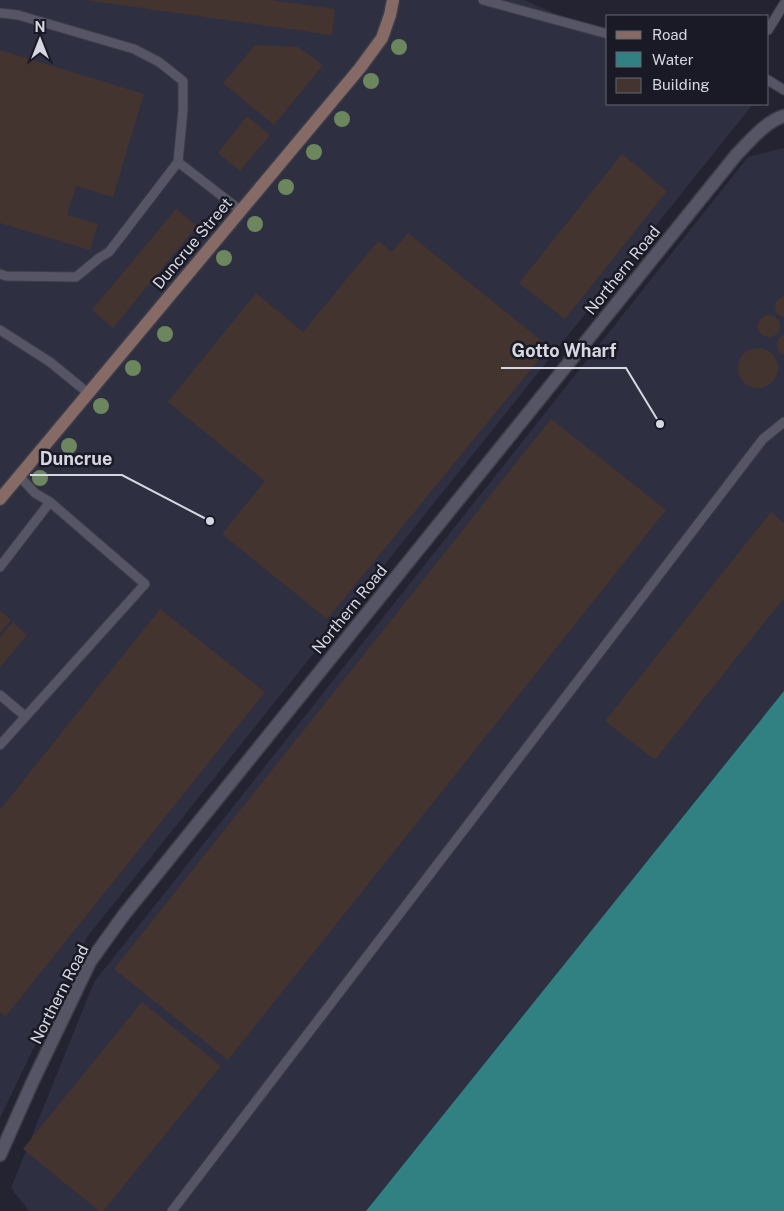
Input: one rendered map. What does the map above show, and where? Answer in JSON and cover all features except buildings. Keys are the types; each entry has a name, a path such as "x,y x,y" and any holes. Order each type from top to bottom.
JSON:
{"street":[{"name":"Duncrue Street","path":"0,499 360,68 382,38 393,0"},
{"name":"Northern Road","path":"0,1155 90,962 123,916 737,154 758,132 780,118"}],"lane":[{"path":"483,0 606,33"},
{"path":"769,28 784,4"},
{"path":"0,13 18,15 134,49 159,62 183,81 183,110 178,162 109,252 76,277 6,276 0,274"},
{"path":"774,21 784,20"},
{"path":"769,81 784,90"},
{"path":"178,162 240,210"},
{"path":"0,330 50,362 88,393"},
{"path":"172,1211 763,440 784,422"},
{"path":"0,745 145,584 50,502 35,493 19,476"},
{"path":"0,567 50,502"},
{"path":"0,695 26,716"}],"shaded area":[{"path":"0,0 524,0 606,36 606,105 752,105 87,937 0,1118"},
{"path":"784,148 784,691 366,1211 29,1211 11,1188 94,982 748,157"}],"water":[{"path":"784,691 784,1211 366,1211"}],"place":[{"name":"Gotto Wharf","path":"660,424"},
{"name":"Duncrue","path":"210,521"}]}
